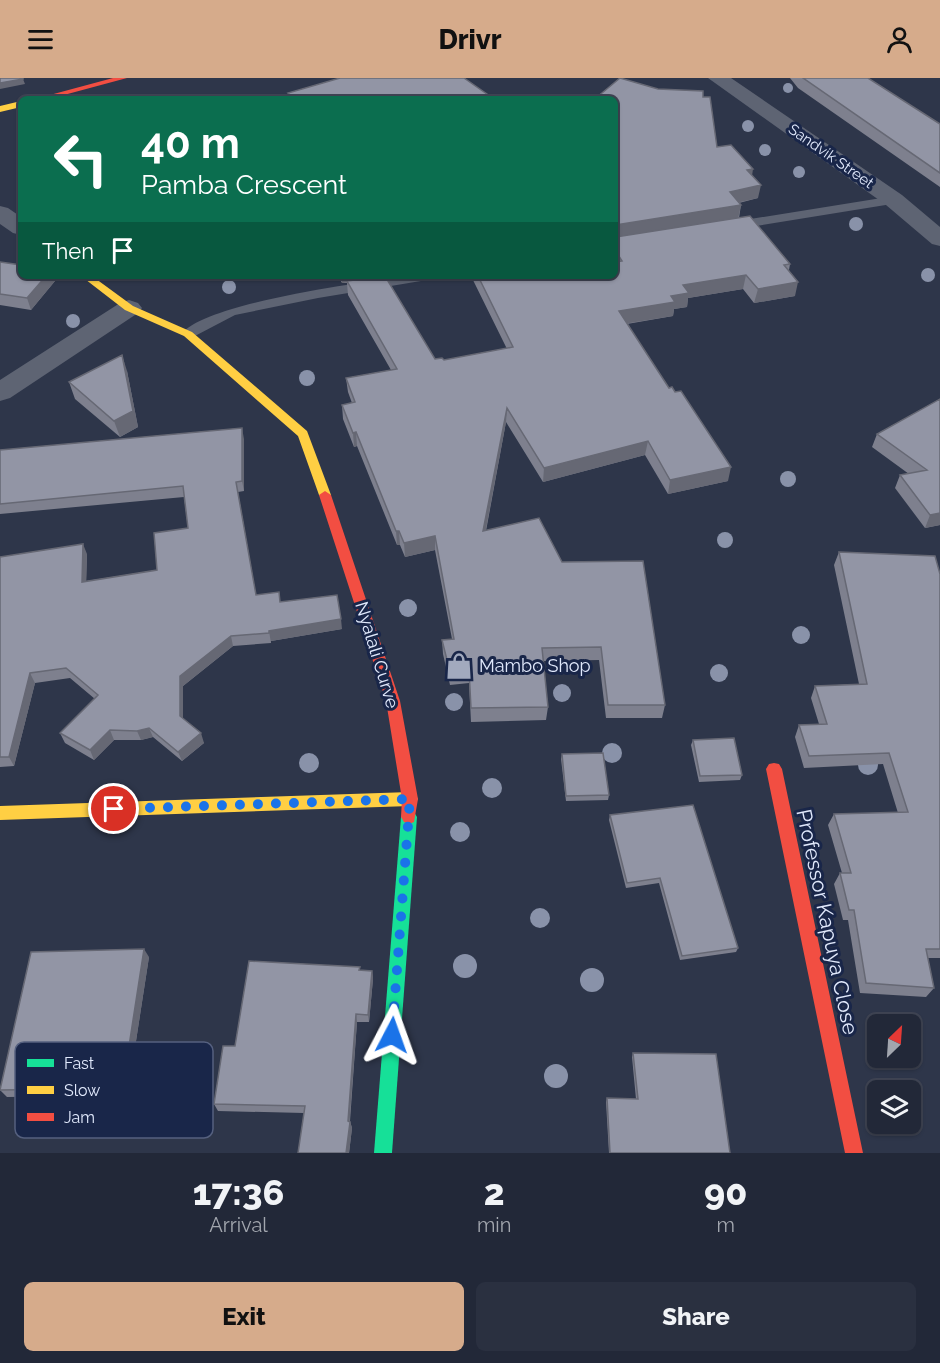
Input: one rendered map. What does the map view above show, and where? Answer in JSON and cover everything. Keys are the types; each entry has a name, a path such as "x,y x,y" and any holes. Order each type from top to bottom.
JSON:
{"street":[{"path":"51,96 123,78"},
{"name":"Sandvik Street","path":"718,78 894,200 940,239"},
{"path":"0,109 18,105"},
{"path":"0,213 18,226"},
{"name":"Nyalali Curve","path":"90,279 129,308 188,334 303,434 332,513 393,701 410,799 383,1153"},
{"path":"0,392 129,308"},
{"name":"Professor Kapuya Close","path":"774,769 854,1153"},
{"path":"0,813 410,799"}],"lane":[{"path":"719,228 894,200"},
{"path":"188,334 231,312 318,294 409,279"}],"building":[{"path":"0,78 23,78 23,79 0,83"},
{"path":"340,78 464,78 490,96 292,96 288,93"},
{"path":"620,78 658,89 703,91 703,97 710,97 717,147 731,145 753,169 747,170 761,185 730,192 741,205 618,225 618,96 598,96"},
{"path":"803,78 868,78 940,124 940,173"},
{"path":"750,216 790,264 784,265 798,282 758,289 746,275 683,285 689,293 671,296 675,302 619,311 669,388 672,387 675,392 681,391 731,467 670,480 648,441 544,468 507,408 483,531 539,518 562,562 643,561 665,705 608,705 601,647 542,648 548,707 471,708 469,670 450,672 442,640 454,639 435,536 404,543 399,531 396,531 356,432 353,433 342,405 355,402 346,378 397,369 347,281 387,279 435,359 444,360 513,347 479,279 618,279 618,262 622,261 618,255 618,237"},
{"path":"0,262 18,265 18,279 43,279 27,298 0,294"},
{"path":"122,355 133,411 114,421 69,382"},
{"path":"940,399 940,513 930,515 900,475 927,470 877,434"},
{"path":"242,428 242,481 236,482 256,595 279,592 280,602 337,595 341,619 269,631 269,633 231,636 180,676 180,716 201,733 178,752 149,728 137,731 110,730 90,750 60,733 98,695 66,668 30,673 9,757 0,757 0,557 83,544 82,582 157,570 154,533 188,528 183,486 0,504 0,450"},
{"path":"839,552 935,556 940,574 940,949 926,949 934,988 866,983 854,910 849,910 840,873 851,873 834,814 908,812 889,753 809,756 799,725 827,724 815,686 867,684"},
{"path":"734,738 742,775 700,776 693,740"},
{"path":"603,753 609,795 566,796 562,754"},
{"path":"693,805 738,948 682,956 660,878 627,883 610,815"},
{"path":"144,949 130,1042 15,1042 15,1090 0,1090 31,952"},
{"path":"249,961 360,967 359,970 372,971 368,1015 356,1014 346,1153 298,1153 305,1106 214,1104 223,1046 235,1046"},
{"path":"633,1053 716,1054 730,1153 610,1153 607,1098 638,1099"}],"traffic: fast":[{"path":"383,1153 409,817"}],"traffic: slow":[{"path":"0,109 18,105"},
{"path":"90,279 129,308 188,334 303,434 325,495"},
{"path":"0,813 410,799"}],"traffic: jam":[{"path":"51,96 123,78"},
{"path":"325,495 393,701 410,799 409,817"},
{"path":"774,769 854,1153"}],"place":[{"name":"Mambo Shop","path":"459,666"}],"route":[{"path":"114,809 410,799 392,1035"}]}
